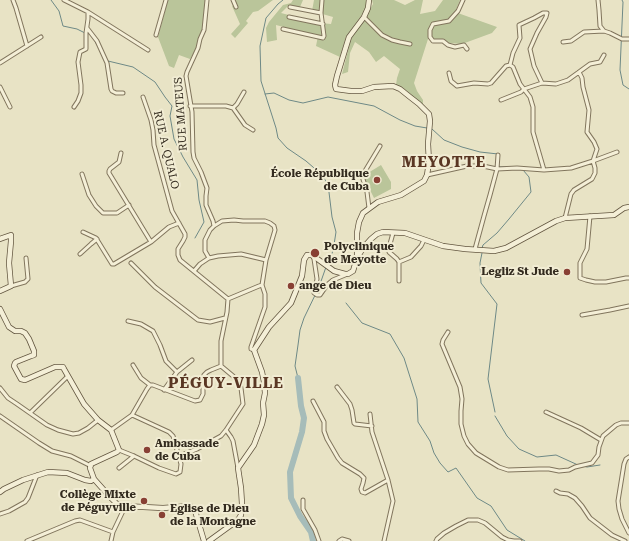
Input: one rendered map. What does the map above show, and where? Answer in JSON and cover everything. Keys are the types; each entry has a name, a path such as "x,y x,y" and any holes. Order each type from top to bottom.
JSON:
{"street":[{"path":"13,0 27,46"},
{"path":"64,0 88,12 148,50"},
{"path":"156,34 166,0"},
{"name":"RUE MATEUS","path":"207,0 204,30 187,72 190,106 192,112 194,158 207,188 206,205 214,226"},
{"path":"233,0 236,8"},
{"path":"283,29 322,38 324,36 321,13 322,0"},
{"path":"357,258 357,233 359,222 363,213 378,202 401,195 424,181 427,176 430,121 429,114 419,104 400,89 393,86 374,87 362,91 336,89 335,85 337,76 349,37 364,17 368,8 369,0"},
{"path":"463,0 458,11 449,21 433,24 430,30 430,37 432,41 443,41 448,45 455,46 464,45 467,49"},
{"path":"598,0 600,26 604,31"},
{"path":"290,7 321,13"},
{"path":"74,107 81,93 78,62 80,52 86,49 88,12"},
{"path":"510,65 513,53 520,38 519,25 543,13 547,13 530,49 534,66 542,83"},
{"path":"289,16 323,24"},
{"path":"364,17 382,35 396,41 410,44"},
{"path":"86,28 97,41 107,63 112,91 116,93 123,93"},
{"path":"563,42 571,41 584,32 604,31 622,39 629,38"},
{"path":"0,63 41,37"},
{"path":"500,100 542,83 556,84 568,80 590,64 600,62 604,55"},
{"path":"449,73 451,81 457,86 474,83 488,84 491,83 506,66 510,65"},
{"path":"510,65 513,67 520,84 532,102 533,132 544,170"},
{"path":"565,218 571,194 574,190 592,179 595,174 593,161 597,149 587,132 589,110 582,78 579,72"},
{"path":"0,87 10,107"},
{"path":"233,108 244,92"},
{"name":"RUE A. QUALO","path":"143,97 151,120 154,145 172,211 185,234 185,237 178,249 180,260 228,299"},
{"path":"190,106 226,106 233,108 245,125 253,130"},
{"path":"369,208 367,192 362,176 380,146"},
{"path":"427,176 467,166 483,166 497,169 517,168 544,170 571,168 617,152"},
{"path":"121,153 119,162 110,168 109,173 151,242"},
{"path":"475,249 497,169 498,155"},
{"path":"82,174 89,195 96,206 103,213 117,213 129,205"},
{"path":"312,255 317,279 314,293 320,295 327,285 333,280 348,274 353,270 357,258 363,248 377,234 383,232 405,233 443,246 494,251 506,248 544,227 565,218 614,215 624,208 629,207"},
{"path":"590,216 587,249 580,263 580,278 595,282 606,282 629,278"},
{"path":"209,258 205,243 208,234 214,226 222,221 265,221 274,226 275,230 266,260 262,285 265,294 265,307 251,346 254,350 262,372 264,382 264,415 254,445 238,468"},
{"path":"83,232 97,240 112,264 114,264 151,242 169,227 179,223"},
{"path":"393,233 389,252 397,259 399,281"},
{"path":"0,239 11,235 9,262 11,286"},
{"path":"80,254 90,244 97,240"},
{"path":"398,262 411,257 421,246 424,240"},
{"path":"194,271 200,264 209,258 241,254 266,260"},
{"path":"254,350 269,327 291,303 302,276 305,258 307,255 312,255 334,271 345,274"},
{"path":"0,291 28,279 26,258"},
{"path":"132,263 155,287 198,320 210,322 225,318"},
{"path":"221,366 221,341 228,299 262,285"},
{"path":"582,315 629,306"},
{"path":"0,309 9,327 15,331 25,333 34,352 34,355 15,363 14,366 21,379 25,380 56,367 64,369 84,404 98,420 111,430 119,450 159,468 176,474 180,472 181,464 173,436 169,432 132,415"},
{"path":"128,321 141,324 153,331 166,361 177,372"},
{"path":"448,332 442,344 460,387 462,399 461,424 464,436 468,444 476,453 499,467 508,470 549,469 559,471 570,470 575,467 592,463 598,455 603,436 616,425 621,423 629,423"},
{"path":"164,390 177,372 192,360"},
{"path":"133,365 141,378 150,385 195,401 200,400 203,394 204,375 207,372 221,366"},
{"path":"179,456 197,449 221,436 243,404 239,383 221,366"},
{"path":"30,413 68,376"},
{"path":"111,430 132,415 150,385"},
{"path":"337,387 350,404 354,424 372,426"},
{"path":"0,388 8,398 47,426 58,430 73,434 82,432 98,420"},
{"path":"313,401 324,422 324,431 327,439 338,458 342,463 364,478 361,489 362,492 365,493 388,480"},
{"path":"546,412 581,428 601,440"},
{"path":"370,414 375,441 388,480 393,501 384,541"},
{"path":"0,416 52,451 71,456 91,466"},
{"path":"209,541 238,520 241,515 241,488 238,468 233,442 226,430"},
{"path":"91,466 119,450"},
{"path":"119,468 134,456"},
{"path":"629,457 626,459 624,464 618,501 622,519 629,533"},
{"path":"91,466 90,468 94,479 117,504 123,506 163,508 190,506 194,509 204,541"},
{"path":"0,492 23,480 48,472 66,473 91,481 94,479"},
{"path":"0,514 25,502 37,475"},
{"path":"556,491 568,494 575,498 590,518 612,535 625,541"},
{"path":"304,500 303,510 315,530 319,541"},
{"path":"111,541 113,532 123,511 123,506"},
{"path":"28,541 80,520 113,532"},
{"path":"436,541 436,539 444,533 468,520 478,520 485,523 508,540 520,540"},
{"path":"339,541 342,539 349,541"}],"green space":[{"path":"168,0 205,0 202,33 197,48 190,59 179,55 174,68 169,66 158,37"},
{"path":"231,0 273,0 258,11 253,12 246,21 248,23 235,38 231,34 240,24"},
{"path":"293,0 303,0 300,7 289,5 281,13 320,23 331,24 333,17 312,11 314,0 367,0 368,3 364,12 346,37 340,57 316,46 318,36 276,25 277,40 267,42 266,28 269,22 283,5 291,3"},
{"path":"372,0 394,0 405,5 415,0 423,0 420,14 435,11 443,0 460,0 455,12 497,27 492,33 462,44 449,43 443,39 428,39 414,83 423,100 423,106 407,91 396,85 400,69 384,56 376,62 369,52 355,42 350,53 348,72 342,74 351,39 373,4"},
{"path":"381,165 391,182 391,189 374,198 363,176"}],"waterway":[{"path":"51,0 59,11 63,26 77,29 85,33"},
{"path":"283,0 266,18 260,46 261,81 278,138 287,148 306,161 321,174 328,184 332,217 336,232 333,251 327,264"},
{"path":"622,0 620,70 623,85 629,89"},
{"path":"94,39 97,45"},
{"path":"108,61 133,67 155,82 172,106 170,116 174,139 197,180 199,200 204,222 195,238"},
{"path":"265,94 274,93 289,100 303,103 328,97 374,106 400,120 415,126 427,128"},
{"path":"432,129 444,140 462,147 480,152 498,154"},
{"path":"498,166 506,167"},
{"path":"482,248 483,245 497,233 531,192 529,177 523,170"},
{"path":"482,253 480,263 481,283 497,304 488,379 495,412"},
{"path":"298,378 295,366 300,330 326,267"},
{"path":"346,303 362,323 390,334 404,358 417,399 418,422 430,441 434,453 440,463 448,472 456,468 477,498 491,506 507,530 525,541"},
{"path":"298,378 304,418 302,432 290,472 291,498 300,516 311,532 313,541"},
{"path":"495,416 507,436 519,449 537,457 556,455 578,465"},
{"path":"583,466 587,467 600,465"}],"place":[{"name":"École République de Cuba","path":"377,180"},
{"name":"Polyclinique de Meyotte","path":"315,253"},
{"name":"Legliz St Jude","path":"567,272"},
{"name":"ange de Dieu","path":"291,286"},
{"name":"Ambassade de Cuba","path":"147,450"},
{"name":"Collège Mixte de Péguyville","path":"144,501"},
{"name":"Eglise de Dieu de la Montagne","path":"162,515"}],"district":[{"name":"MEYOTTE","path":"444,163"},
{"name":"PÉGUY-VILLE","path":"226,384"}]}
